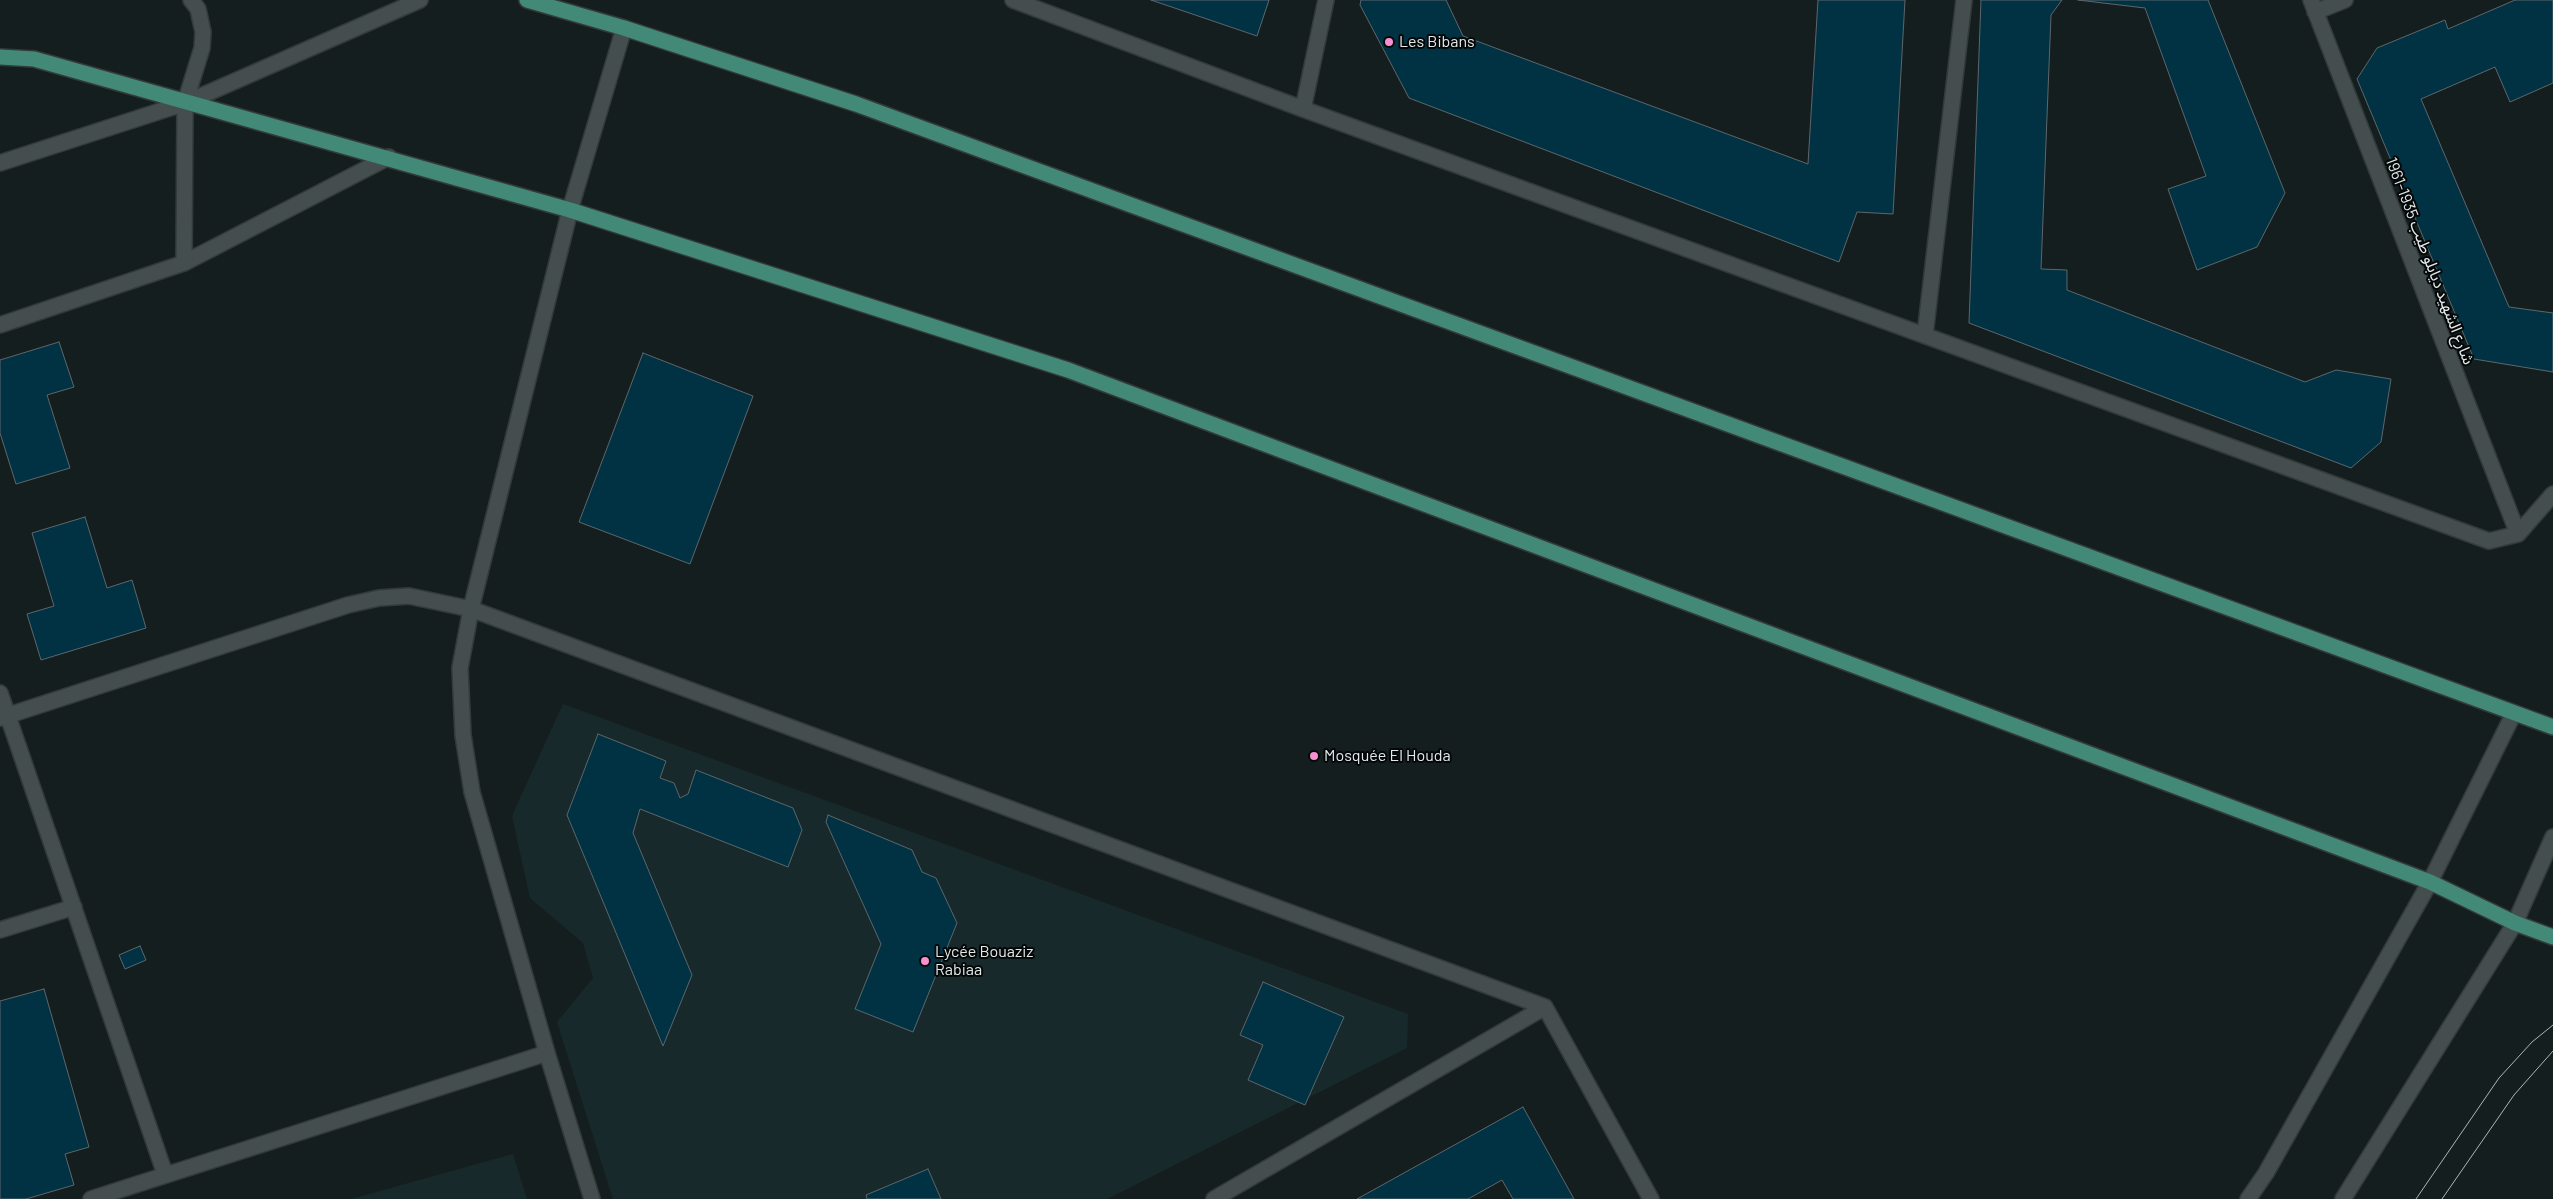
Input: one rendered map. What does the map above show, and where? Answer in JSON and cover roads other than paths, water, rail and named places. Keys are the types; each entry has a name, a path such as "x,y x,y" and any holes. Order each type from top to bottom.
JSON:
{"main road":[{"path":"527,0 624,28 856,104 2553,728"},
{"path":"0,57 34,59 185,103 389,157 570,210 1068,370 2430,882 2515,923 2553,937"}],"street":[{"path":"184,263 185,103 202,48 203,32 198,9 191,0"},
{"path":"0,163 185,103 420,0"},
{"path":"1013,0 1303,109 2488,541 2518,534 2553,494"},
{"path":"1303,109 1326,0"},
{"path":"1925,335 1964,0"},
{"path":"2313,6 2346,0"},
{"name":"شارع الشهيد ديابلو طيب 1935-1961","path":"2313,6 2518,534"},
{"path":"592,1199 546,1053 472,792 463,734 460,668 471,609 570,210 624,28"},
{"path":"0,325 184,263 389,157"},
{"path":"4,717 348,605 379,598 409,596 471,609 1545,1007 1652,1199"},
{"path":"0,693 4,717 74,907 165,1174"},
{"path":"2248,1199 2266,1173 2430,882 2514,713"},
{"path":"2343,1199 2515,923 2553,837"},
{"path":"0,930 74,907"},
{"path":"1214,1199 1545,1007"},
{"path":"90,1199 546,1053"}],"tram line":[{"path":"2416,1199 2499,1078 2532,1042 2553,1025"},
{"path":"2442,1199 2514,1095 2553,1051"}],"place":[{"name":"Les Bibans","path":"1389,42"},
{"name":"Mosquée El Houda","path":"1314,756"},
{"name":"Lycée Bouaziz Rabiaa","path":"925,961"}]}
